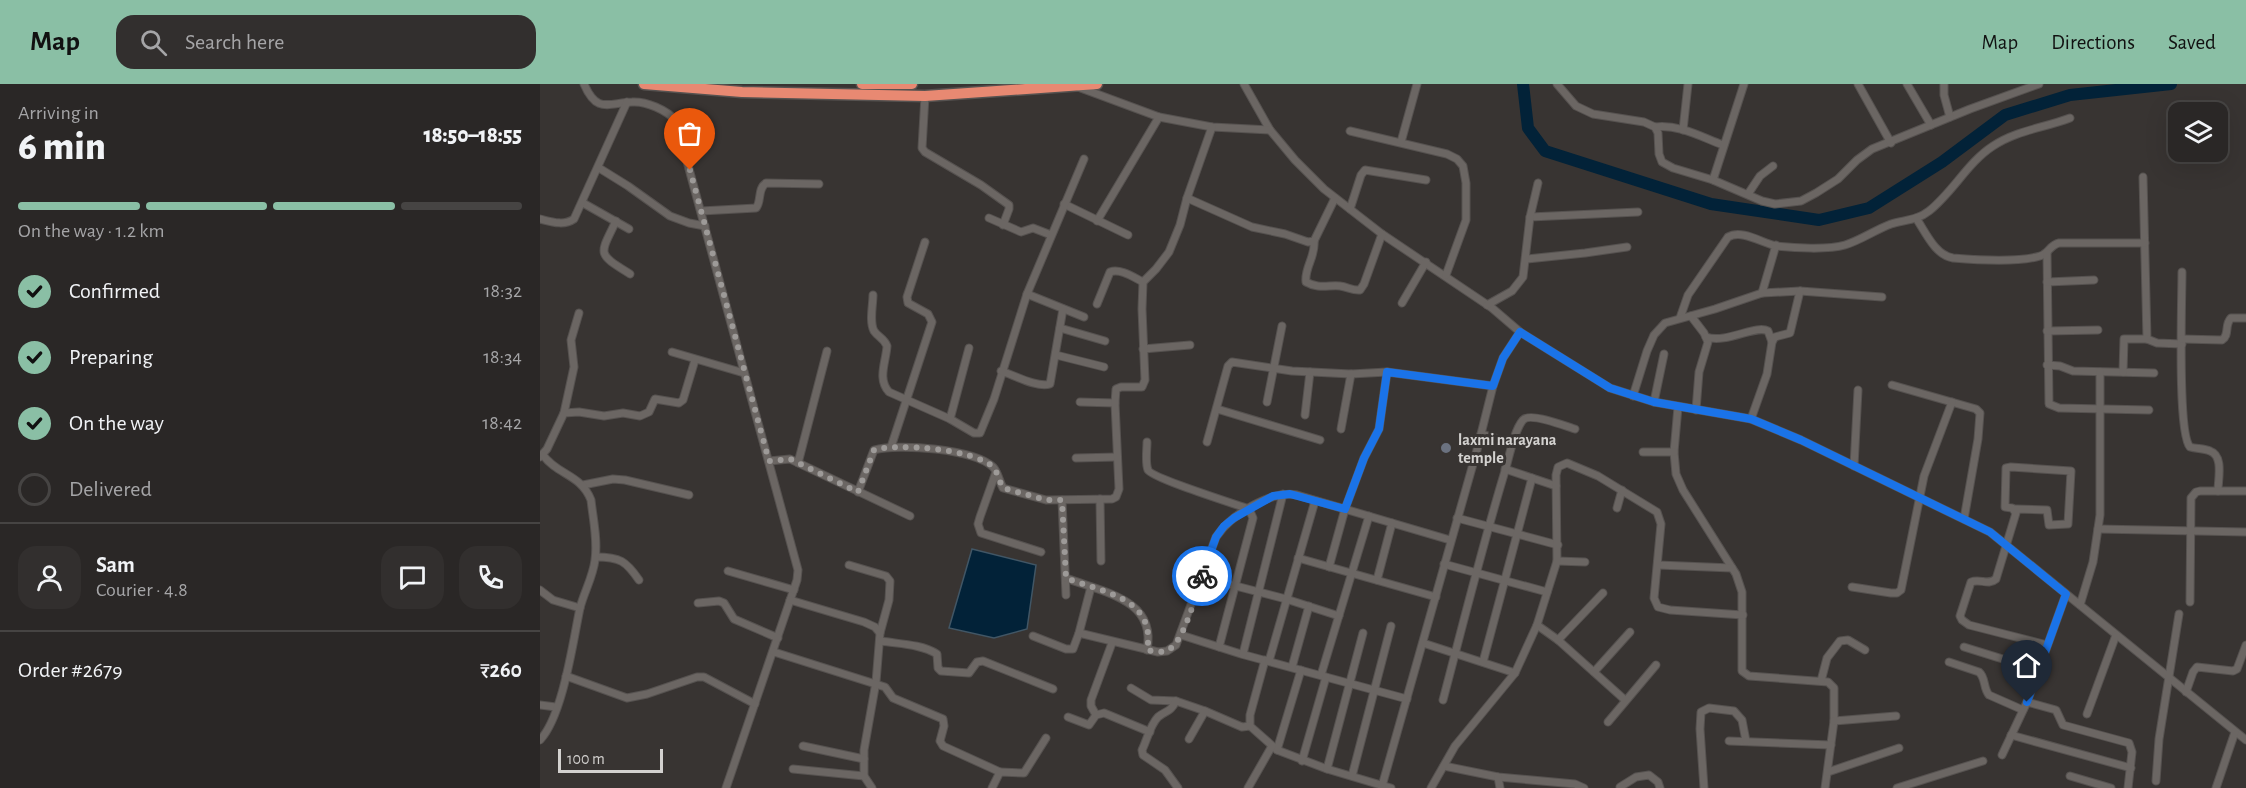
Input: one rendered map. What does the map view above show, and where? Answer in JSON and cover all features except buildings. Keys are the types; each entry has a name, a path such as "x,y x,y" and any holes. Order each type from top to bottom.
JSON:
{"highway":[{"path":"644,84 742,92 926,96 1097,84"},
{"path":"862,84 912,84"}],"street":[{"path":"584,84 592,98 599,103 615,106 627,102 642,103 666,112 676,121 798,570 774,652 726,788"},
{"path":"1244,84 1270,130 1295,160 1335,198 1382,234 1489,306 1519,331 1610,388 1654,402 1751,419 1785,432 1990,532 2246,740"},
{"path":"1401,142 1417,84"},
{"path":"1557,84 1576,106 1593,114 1644,122 1655,127 1683,130 1723,145"},
{"path":"1683,130 1688,84"},
{"path":"1713,180 1744,84"},
{"path":"1858,84 1891,143"},
{"path":"1907,84 1930,126"},
{"path":"1944,84 1944,95 1950,117"},
{"path":"1655,127 1662,162 1775,204 1801,201 1838,179 1872,149 2039,84"},
{"path":"1076,87 1159,117 1212,127 1270,130"},
{"path":"926,96 921,144 924,152 981,185 1006,203 1009,209 1004,223"},
{"path":"540,219 569,223 574,219 627,102"},
{"path":"1097,221 1159,117"},
{"path":"1680,318 1688,295 1728,237 1741,235 1776,245 1842,246 1892,224 1916,218 1930,210 1978,157 1992,146 2021,131 2070,118"},
{"path":"858,492 874,450 891,447 962,453 988,463 996,472 1003,488 1040,499 1112,499 1119,494 1115,403 1118,387 1142,387 1144,384 1143,282 1167,255 1180,225 1212,127"},
{"path":"1350,130 1447,154 1457,159 1463,166 1466,183 1466,220 1446,275"},
{"path":"873,295 872,326 885,341 886,346 882,378 884,387 889,392 950,419 977,434 982,431 1027,294 1084,159"},
{"path":"1748,194 1760,176 1773,166"},
{"path":"599,168 670,216 705,226"},
{"path":"1350,209 1361,175 1365,170 1426,180"},
{"path":"2143,177 2147,339"},
{"path":"701,211 756,208 760,190 766,183 819,184"},
{"path":"1489,306 1520,284 1523,278 1527,259 1530,217 1538,183"},
{"path":"1187,198 1252,228 1285,234 1308,242 1314,241"},
{"path":"1335,198 1314,241 1315,249 1305,276 1306,282 1317,287 1339,286 1360,290 1382,234"},
{"path":"583,203 629,229"},
{"path":"1064,204 1128,235"},
{"path":"1530,217 1638,213"},
{"path":"988,218 1022,232 1033,228 1051,235"},
{"path":"1916,218 1937,250 1947,257 2025,259 2047,253 2059,243 2145,243"},
{"path":"616,221 603,248 603,254 606,259 630,274"},
{"path":"891,447 932,322 928,314 908,303 907,297 925,242"},
{"path":"1762,293 1776,245"},
{"path":"1527,259 1627,247"},
{"path":"2047,253 2049,404 2059,408 2149,410"},
{"path":"1402,303 1426,262"},
{"path":"1097,304 1110,272 1114,270 1143,282"},
{"path":"2182,272 2186,438 2190,447 2212,451 2217,455 2218,491"},
{"path":"2047,282 2094,280"},
{"path":"1751,419 1767,374 1772,342 1775,337 1791,333 1800,291"},
{"path":"1632,396 1641,365 1654,335 1665,323 1762,293 1800,291 1882,297"},
{"path":"1027,294 1084,317"},
{"path":"1001,371 1046,386 1052,380 1063,309"},
{"path":"540,740 548,731 566,676 576,640 580,608 596,557 591,500 583,485 542,456 564,413 574,367 571,340 579,313"},
{"path":"1691,316 1708,342 1699,372 1696,410"},
{"path":"2122,372 2124,339 2147,339 2157,343 2222,340 2226,335 2228,321 2231,318 2246,318"},
{"path":"1267,402 1282,326"},
{"path":"1060,328 1105,341"},
{"path":"1706,337 1723,339 1762,328 1768,331 1772,342"},
{"path":"2047,331 2098,330"},
{"path":"1382,786 1493,386 1503,358 1519,331"},
{"path":"1143,349 1191,345"},
{"path":"950,419 969,348"},
{"path":"798,463 827,351"},
{"path":"672,352 744,373"},
{"path":"1654,402 1664,354"},
{"path":"1056,356 1104,367"},
{"path":"564,413 570,411 604,416 623,413 640,416 649,412 655,399 680,403 683,400 695,360"},
{"path":"1207,442 1228,366 1232,362 1310,372 1351,374 1387,372 1493,386"},
{"path":"2047,365 2063,366 2068,371 2154,373"},
{"path":"1305,415 1310,372"},
{"path":"1329,567 1345,509 1364,458 1379,429 1387,372"},
{"path":"2080,605 2098,529 2101,489 2100,372"},
{"path":"1341,429 1351,374"},
{"path":"1892,385 1976,409 1980,413 1981,419 1964,519"},
{"path":"1854,466 1858,390"},
{"path":"1080,402 1115,403"},
{"path":"1852,587 1891,593 1901,590 1930,456 1952,402"},
{"path":"1678,407 1674,452 1676,474 1679,483 1740,582 1743,615 1742,667 1745,674 1828,682 1834,688 1834,721 1826,788"},
{"path":"1217,409 1320,440"},
{"path":"1443,700 1488,525 1522,420 1534,417 1575,429"},
{"path":"1481,434 1513,443"},
{"path":"1147,441 1147,468 1150,473 1249,509 1253,518 1219,647"},
{"path":"1643,452 1674,452"},
{"path":"1076,458 1118,457"},
{"path":"769,461 785,458 798,463 910,516"},
{"path":"1431,788 1455,746 1515,672 1537,625 1557,561 1558,467 1568,463 1598,476 1657,512 1660,518 1654,598 1658,607 1670,610 1743,615"},
{"path":"2006,468 2071,471 2068,524 2049,525 2047,510 2015,509 2005,507 2006,468"},
{"path":"1505,469 1556,486"},
{"path":"996,472 978,529 986,536 1041,552"},
{"path":"1483,662 1532,478"},
{"path":"583,485 613,479 624,480 689,495"},
{"path":"1617,508 1622,490"},
{"path":"2190,603 2191,498 2200,491 2246,491"},
{"path":"1243,654 1283,494"},
{"path":"1079,633 1147,650 1167,651 1176,645 1216,537 1224,526 1273,496 1297,495 1450,540"},
{"path":"1100,499 1101,561"},
{"path":"1062,500 1066,595"},
{"path":"1250,726 1250,715 1315,501"},
{"path":"2015,509 1996,579 1989,583 1975,580 1971,582 1960,616 1969,625 2047,645"},
{"path":"1302,761 1339,616 1369,516"},
{"path":"1456,518 1558,544"},
{"path":"1377,580 1392,523"},
{"path":"2098,529 2246,532"},
{"path":"596,557 610,557 625,562 639,580"},
{"path":"1298,558 1436,597"},
{"path":"1557,561 1585,562"},
{"path":"1444,564 1547,592"},
{"path":"849,565 886,576 890,581 864,759 864,776 872,788"},
{"path":"1658,565 1732,568"},
{"path":"728,571 794,590"},
{"path":"1201,577 1286,599 1339,616"},
{"path":"1066,578 1116,595 1134,606 1147,624 1149,633 1147,650"},
{"path":"1033,636 1070,650 1079,633 1091,587"},
{"path":"540,590 552,600 580,608"},
{"path":"1558,640 1603,593"},
{"path":"2001,755 2027,702 2066,594"},
{"path":"698,603 719,600 724,603 734,619 778,638"},
{"path":"790,600 864,622 875,627 881,637 934,652 937,654 938,668 941,670 969,672 977,662 983,661 1053,690"},
{"path":"1292,667 1309,606"},
{"path":"2156,781 2159,739 2179,614"},
{"path":"1537,625 1558,640 1625,700"},
{"path":"1352,776 1391,626"},
{"path":"1594,672 1630,632"},
{"path":"1327,769 1363,633"},
{"path":"1181,635 1407,699"},
{"path":"2087,714 2116,635"},
{"path":"1821,681 1827,658 1840,641 1848,640 1865,650"},
{"path":"1096,715 1091,706 1091,700 1112,643"},
{"path":"1423,643 1515,672"},
{"path":"2186,692 2193,672 2197,668 2233,671 2237,669 2246,645"},
{"path":"1964,646 2038,670"},
{"path":"774,652 876,682 885,687 893,698 943,719 944,726 940,741 942,746 1000,772 1024,773 1046,738"},
{"path":"1950,662 1979,672 1989,695 2023,710"},
{"path":"1608,722 1656,665"},
{"path":"1248,788 1275,748 1301,670"},
{"path":"566,676 627,698 647,694 697,677 704,677 755,704"},
{"path":"1131,688 1151,700 1176,701 1242,727 1250,726 1275,748 1302,761 1391,788"},
{"path":"1176,701 1172,710 1158,717 1142,750 1143,755 1165,770 1178,788"},
{"path":"2027,702 2055,710 2063,725 2129,743 2132,752 2128,788"},
{"path":"540,705 556,707"},
{"path":"1704,788 1701,711 1709,708 1734,711 1742,720 1746,741"},
{"path":"1189,739 1205,711"},
{"path":"1068,717 1089,725 1096,715 1104,713 1150,732"},
{"path":"1834,721 1896,716"},
{"path":"2217,788 2235,732"},
{"path":"2011,735 2131,768"},
{"path":"1729,741 1831,745"},
{"path":"803,746 864,759"},
{"path":"1828,772 1899,748"},
{"path":"1897,788 1983,761"},
{"path":"1444,766 1498,777 1584,788"},
{"path":"793,769 864,776"},
{"path":"992,788 1000,772"},
{"path":"1620,787 1636,777 1649,775 1658,782 1660,788"},
{"path":"2070,776 2111,788"},
{"path":"1498,777 1500,788"}],"water":[{"path":"972,549 1036,565 1027,629 994,638 949,628"}],"waterway":[{"path":"1523,84 1528,128 1545,151 1711,204 1819,220 1869,208 1942,162 2005,115 2070,95 2171,84"}],"way so far":[{"path":"690,170 769,461 790,459 858,492 874,450 882,448 956,452 969,454 988,463 996,472 1003,488 1034,498 1062,500 1066,578 1116,595 1134,606 1147,624 1149,633 1147,650 1167,651 1176,645 1202,576"}],"place":[{"name":"laxmi narayana temple","path":"1446,448"}],"route":[{"path":"1202,576 1216,537 1224,526 1264,500 1273,496 1290,494 1345,509 1368,448 1379,429 1387,372 1493,386 1503,358 1520,332 1610,388 1654,402 1751,419 1785,432 1990,532 2066,594 2027,702"}]}
